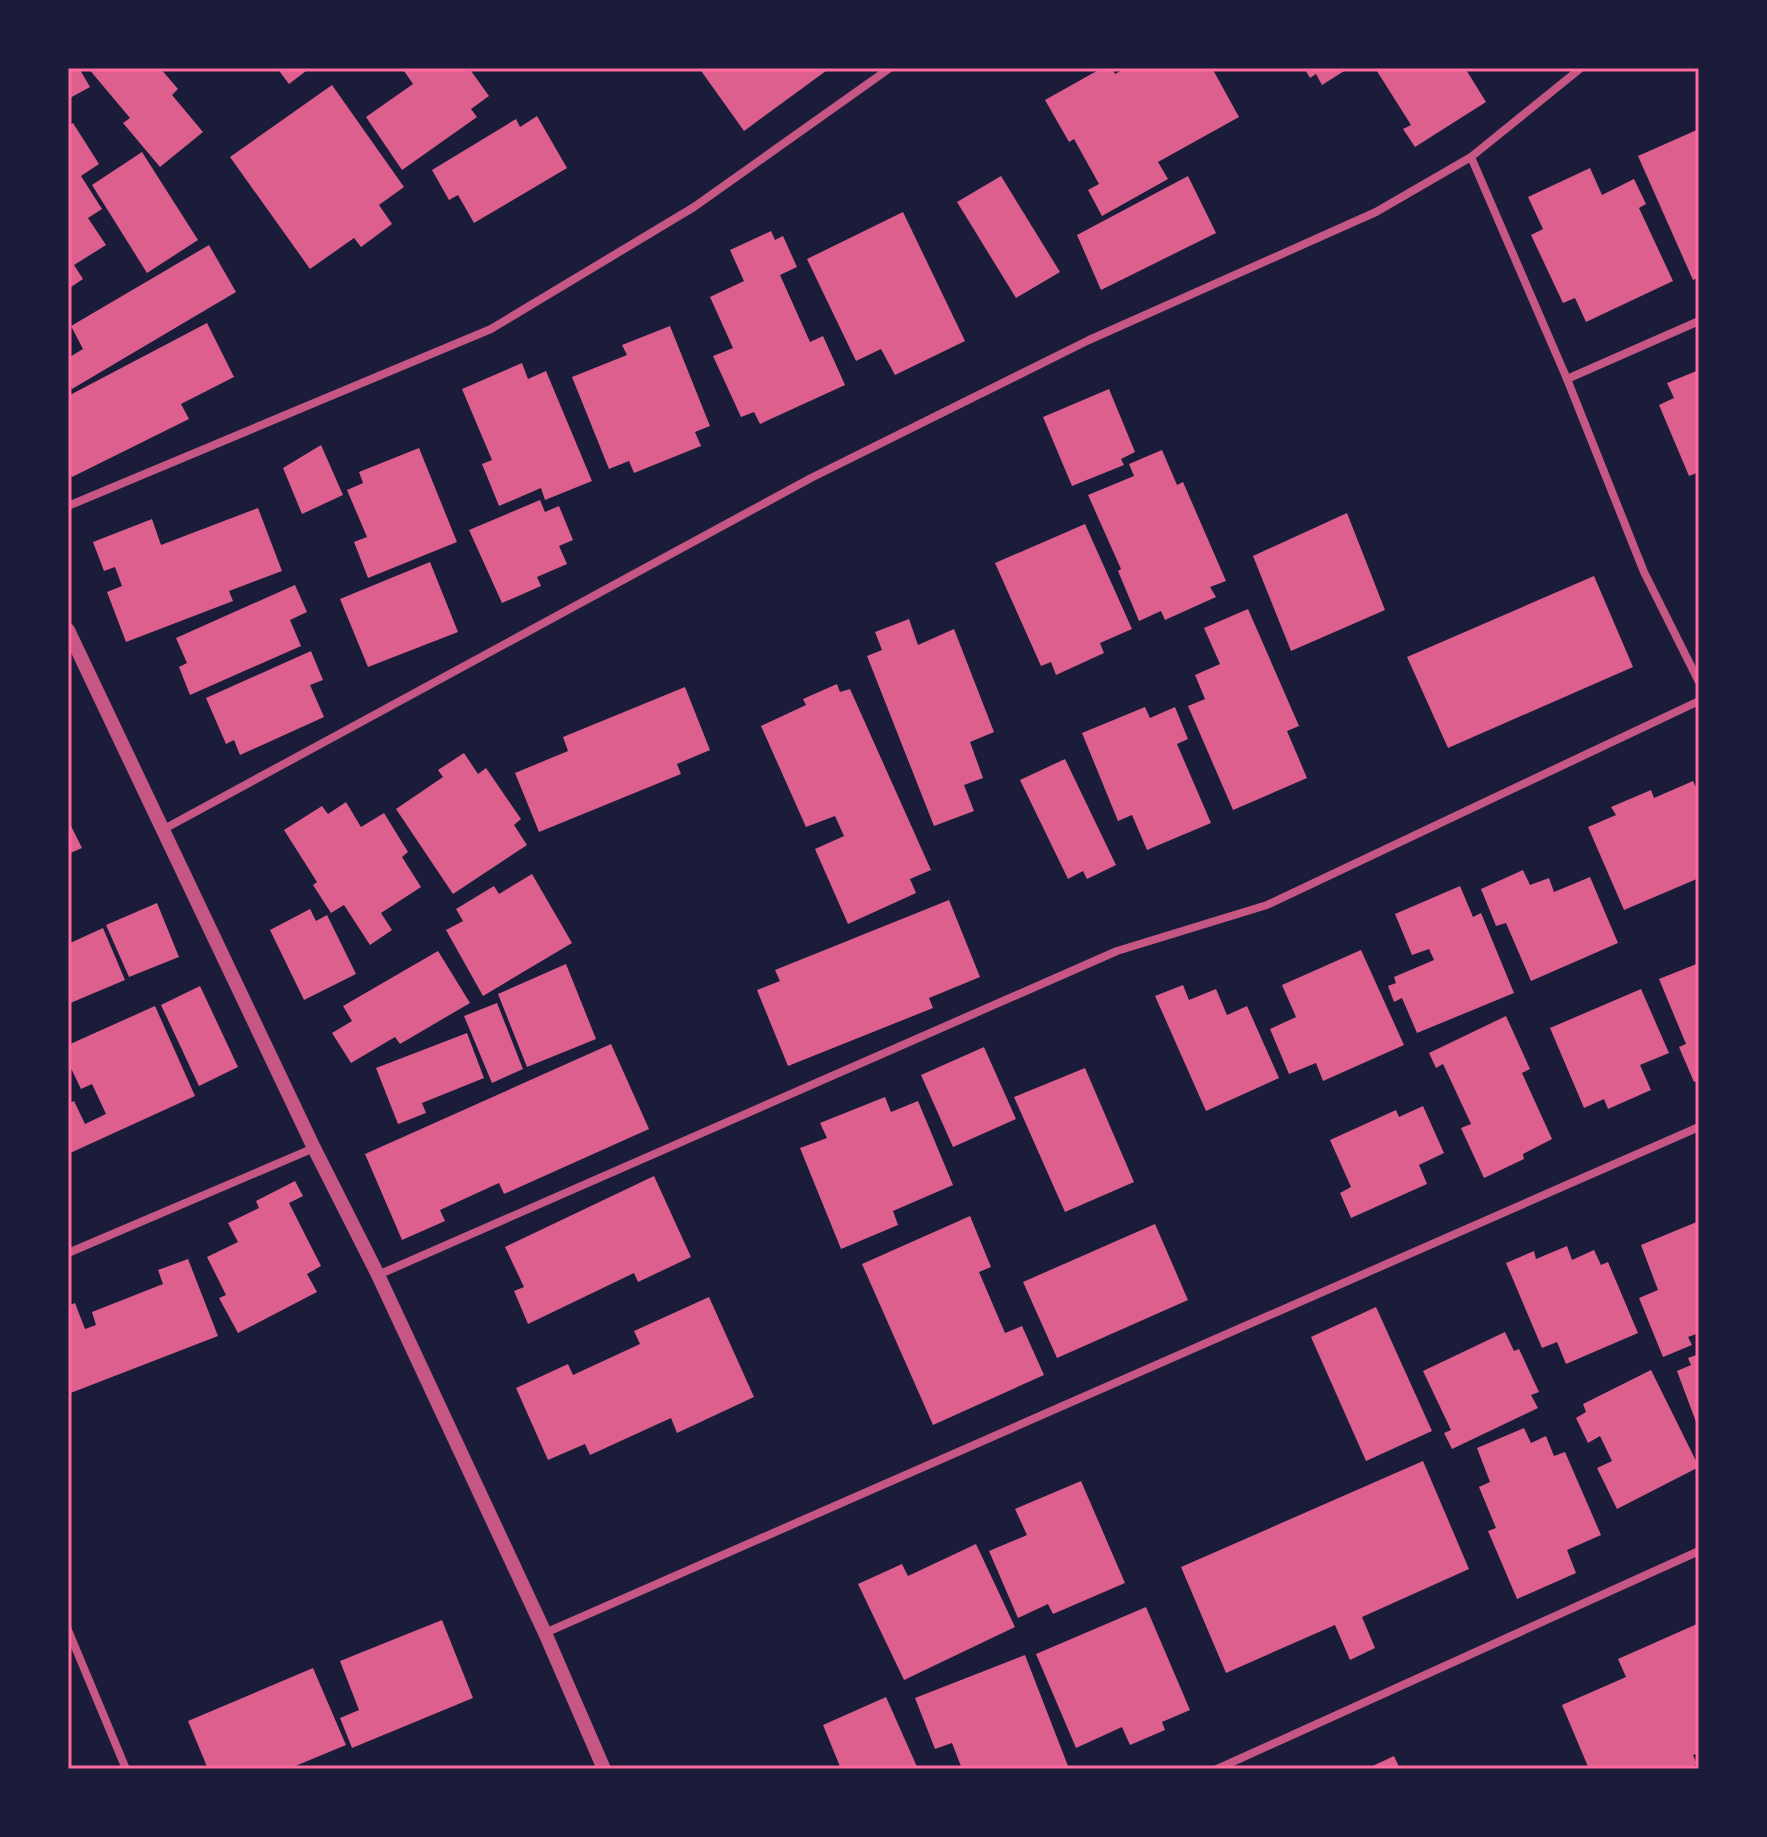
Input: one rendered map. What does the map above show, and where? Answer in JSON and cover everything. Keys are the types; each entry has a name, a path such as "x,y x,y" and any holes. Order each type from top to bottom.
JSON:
{"street":[{"path":"68,506 491,329 694,207 890,68"},
{"path":"164,829 811,478 1089,340 1376,212 1471,157 1581,68"},
{"path":"1471,157 1567,379 1644,572 1699,682"},
{"path":"1567,379 1699,321"},
{"path":"68,630 314,1148 378,1275 545,1633 604,1769"},
{"path":"378,1275 1117,951 1267,905 1699,701"},
{"path":"545,1633 1699,1127"},
{"path":"68,1253 314,1148"},
{"path":"1217,1769 1699,1551"},
{"path":"68,1630 126,1769"}],"building":[{"path":"68,68 79,68 90,87 68,99"},
{"path":"88,68 160,68 178,89 172,95 203,132 160,167 123,123 130,118"},
{"path":"277,68 310,68 289,84"},
{"path":"408,68 469,68 489,96 471,109 477,117 402,170 366,117 413,84 404,71"},
{"path":"699,68 830,68 744,131"},
{"path":"1102,68 1112,68 1115,74 1126,68 1212,68 1239,117 1158,162 1168,179 1102,216 1088,190 1099,184 1074,139 1069,142 1045,100"},
{"path":"1304,68 1349,68 1322,85 1316,74 1310,78"},
{"path":"1375,68 1465,68 1486,102 1415,147 1403,129 1411,125"},
{"path":"332,85 404,187 379,205 392,224 361,247 354,238 310,269 230,157"},
{"path":"537,116 567,168 474,223 458,195 449,200 432,170 516,119 520,127"},
{"path":"73,123 99,164 81,176 102,209 88,218 106,245 74,265 83,279 68,289 68,126"},
{"path":"1699,129 1699,277 1693,280 1638,156"},
{"path":"142,152 198,240 147,273 92,185"},
{"path":"1590,168 1602,195 1634,179 1646,204 1639,208 1673,281 1586,322 1575,298 1563,303 1531,235 1543,229 1528,197"},
{"path":"1001,176 1060,272 1016,298 957,202"},
{"path":"1188,176 1216,233 1101,290 1077,235"},
{"path":"903,212 965,341 895,375 881,349 856,361 807,259"},
{"path":"771,231 775,240 783,236 797,267 780,275 810,342 823,336 845,385 760,424 754,412 741,417 713,356 733,348 710,297 744,281 730,250"},
{"path":"209,245 236,292 72,389 68,382 68,358 83,349 71,326"},
{"path":"207,323 234,377 181,404 189,419 72,477 68,468 68,396"},
{"path":"670,326 710,426 695,432 701,446 634,473 629,461 609,469 572,377 627,355 622,345"},
{"path":"522,363 528,379 546,371 592,481 545,500 541,488 499,506 482,464 492,460 462,389"},
{"path":"1699,370 1699,472 1689,476 1659,405 1674,398 1667,383"},
{"path":"1109,389 1135,452 1121,459 1124,465 1072,486 1043,417"},
{"path":"321,445 343,495 302,514 283,468"},
{"path":"419,448 457,542 368,578 354,542 367,537 347,490 363,483 359,472"},
{"path":"1162,450 1177,485 1183,482 1226,581 1210,587 1216,597 1165,620 1161,611 1139,621 1118,571 1121,569 1088,495 1134,476 1129,464"},
{"path":"540,500 545,512 559,506 573,540 559,546 567,564 537,577 541,586 502,603 469,530"},
{"path":"258,508 282,571 229,591 233,601 126,642 107,592 122,586 115,567 104,571 93,542 152,519 161,545"},
{"path":"1347,513 1385,610 1291,651 1253,556"},
{"path":"1085,524 1132,629 1100,643 1104,653 1056,675 1051,662 1041,666 995,563"},
{"path":"430,562 458,632 368,667 340,599"},
{"path":"1594,576 1633,667 1448,748 1407,657"},
{"path":"295,585 307,612 290,620 301,646 190,695 179,667 187,663 176,638"},
{"path":"1248,609 1299,726 1287,731 1307,778 1233,810 1188,706 1205,699 1195,675 1220,664 1204,628"},
{"path":"909,619 918,645 954,629 994,732 970,742 983,778 964,785 974,811 934,826 867,656 882,650 875,632"},
{"path":"311,651 323,680 310,685 324,717 240,755 234,740 226,744 206,698"},
{"path":"837,684 840,692 850,689 931,870 910,879 916,893 848,924 815,849 844,836 835,816 806,827 761,726 806,705 803,699"},
{"path":"685,687 710,750 677,764 681,774 539,832 515,773 568,751 563,737"},
{"path":"1145,707 1150,718 1175,707 1188,739 1177,744 1211,823 1147,850 1132,815 1118,821 1082,733"},
{"path":"464,753 478,774 486,768 521,819 514,825 527,845 453,894 396,809 443,777 438,770"},
{"path":"1065,759 1116,865 1087,879 1083,871 1068,879 1020,780"},
{"path":"1693,781 1699,794 1699,878 1624,910 1588,827 1616,815 1611,807 1651,790 1654,798"},
{"path":"346,802 361,827 384,813 408,852 402,857 421,887 381,913 392,930 370,945 344,905 331,913 313,885 317,882 284,830 322,806 328,814"},
{"path":"68,820 82,848 68,854"},
{"path":"1523,870 1530,885 1549,878 1554,892 1590,877 1618,943 1531,981 1506,923 1496,926 1481,889"},
{"path":"532,874 572,943 483,996 446,930 463,921 456,909 494,886 499,894"},
{"path":"1460,886 1473,917 1481,913 1514,993 1417,1033 1402,998 1394,1002 1388,986 1396,983 1394,977 1434,960 1429,949 1412,955 1395,914"},
{"path":"949,900 980,977 929,998 933,1008 788,1066 757,990 780,981 775,970"},
{"path":"157,903 179,957 129,977 106,925"},
{"path":"310,909 316,921 327,915 356,974 304,1000 270,930"},
{"path":"103,928 125,980 68,1004 68,944"},
{"path":"1361,950 1404,1045 1323,1081 1316,1063 1289,1074 1270,1029 1296,1017 1282,985"},
{"path":"438,951 470,1003 400,1044 395,1037 351,1063 332,1033 352,1021 343,1006"},
{"path":"1699,963 1699,1080 1694,1082 1679,1047 1686,1044 1659,979"},
{"path":"566,964 596,1039 527,1067 498,994"},
{"path":"1183,985 1189,1000 1216,989 1227,1015 1247,1006 1279,1078 1206,1111 1155,996"},
{"path":"200,986 238,1067 199,1086 161,1005"},
{"path":"1641,989 1669,1053 1640,1065 1651,1090 1608,1109 1604,1099 1584,1108 1550,1028"},
{"path":"497,1003 523,1069 492,1083 464,1016"},
{"path":"155,1006 195,1096 68,1154 68,1104 74,1101 85,1124 106,1114 92,1084 81,1089 68,1062 68,1045"},
{"path":"1506,1016 1530,1069 1522,1073 1552,1139 1523,1154 1524,1159 1484,1178 1461,1128 1471,1124 1443,1064 1436,1068 1429,1053"},
{"path":"467,1033 484,1078 422,1103 426,1113 398,1124 376,1068"},
{"path":"611,1044 649,1129 504,1194 499,1183 440,1210 445,1221 402,1240 365,1154"},
{"path":"984,1047 1016,1119 953,1147 921,1075"},
{"path":"1085,1068 1134,1182 1065,1212 1014,1097"},
{"path":"885,1097 891,1112 918,1101 953,1185 893,1211 898,1225 841,1249 800,1148 827,1138 820,1123"},
{"path":"1423,1106 1444,1153 1419,1165 1427,1184 1351,1218 1340,1193 1351,1187 1330,1140 1396,1110 1399,1117"},
{"path":"654,1176 691,1257 638,1282 634,1273 528,1324 514,1291 524,1287 505,1247"},
{"path":"295,1181 303,1196 289,1203 321,1266 307,1274 317,1292 238,1333 219,1298 226,1295 207,1257 238,1242 228,1223 259,1208 256,1201"},
{"path":"970,1216 991,1267 979,1272 1005,1333 1022,1326 1044,1375 933,1425 862,1264"},
{"path":"1699,1221 1699,1333 1688,1337 1692,1345 1663,1357 1639,1298 1658,1290 1641,1245"},
{"path":"1155,1224 1188,1300 1057,1358 1023,1282"},
{"path":"1567,1246 1572,1260 1594,1250 1601,1265 1608,1262 1638,1333 1566,1364 1557,1342 1542,1348 1506,1263 1534,1251 1536,1259"},
{"path":"188,1259 218,1336 68,1394 68,1306 75,1303 85,1329 96,1325 92,1312 163,1284 158,1270"},
{"path":"709,1297 754,1397 677,1433 671,1418 590,1455 585,1444 548,1460 516,1388 568,1364 573,1375 640,1344 634,1331"},
{"path":"1376,1307 1432,1431 1366,1461 1311,1337"},
{"path":"1505,1332 1514,1351 1519,1349 1539,1392 1531,1395 1538,1408 1452,1449 1444,1433 1451,1430 1423,1371"},
{"path":"1699,1354 1699,1430 1677,1371 1691,1365 1688,1358"},
{"path":"1651,1370 1699,1467 1617,1509 1597,1468 1612,1461 1600,1436 1588,1443 1576,1418 1586,1412 1583,1404"},
{"path":"1524,1428 1531,1443 1546,1436 1554,1456 1565,1452 1601,1535 1567,1550 1576,1573 1517,1599 1488,1531 1496,1528 1479,1487 1490,1482 1477,1448"},
{"path":"1423,1461 1469,1569 1362,1617 1375,1648 1350,1660 1335,1625 1226,1673 1181,1567"},
{"path":"1081,1481 1125,1583 1053,1614 1048,1604 1018,1618 989,1551 1027,1535 1015,1509"},
{"path":"976,1544 1015,1627 904,1680 858,1584 902,1564 908,1576"},
{"path":"1146,1607 1190,1710 1162,1722 1165,1730 1130,1745 1122,1727 1076,1748 1036,1654"},
{"path":"442,1620 473,1698 352,1748 340,1718 359,1710 340,1661"},
{"path":"1697,1624 1699,1753 1693,1755 1697,1764 1687,1769 1589,1769 1562,1705 1626,1677 1618,1659"},
{"path":"1025,1655 1068,1766 1061,1769 962,1769 952,1743 935,1749 915,1698"},
{"path":"313,1668 346,1745 288,1769 208,1769 188,1721"},
{"path":"886,1697 918,1769 841,1769 823,1725"},
{"path":"1394,1756 1400,1769 1366,1769"}]}
